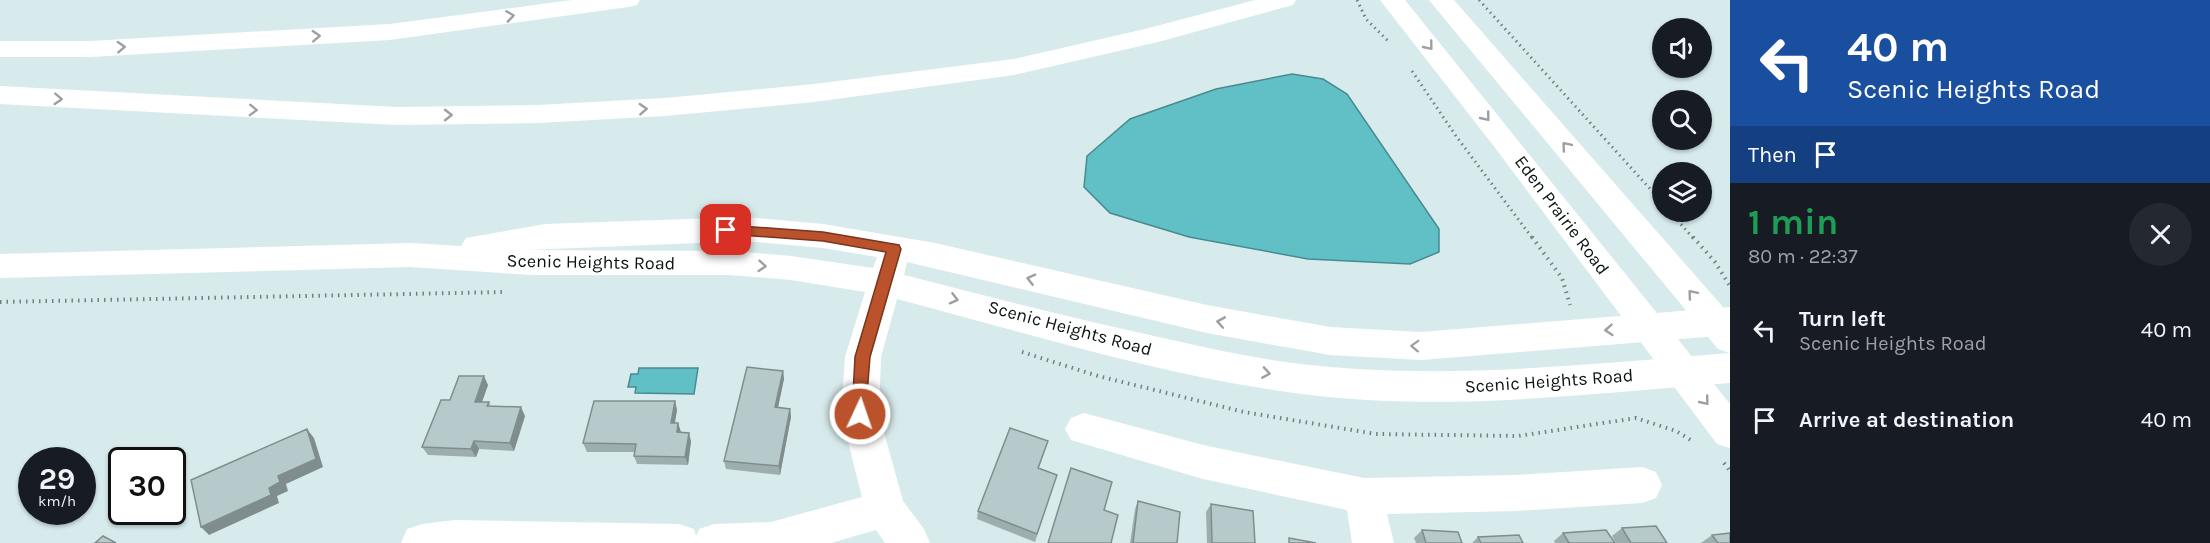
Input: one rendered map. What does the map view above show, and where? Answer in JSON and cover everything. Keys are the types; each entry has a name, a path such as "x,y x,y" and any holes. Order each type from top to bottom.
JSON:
{"main road":[{"path":"0,49 90,49 390,32 628,0"},
{"path":"0,95 397,116 537,114 665,108 814,93 1014,67 1149,36 1284,0"},
{"name":"Eden Prairie Road","path":"1392,0 1506,142 1730,432"},
{"path":"1441,0 1725,327"},
{"name":"Scenic Heights Road","path":"0,266 410,255 532,264 730,263 791,268 890,266 934,255 1207,319 1330,341 1421,346 1491,342 1648,327 1725,327"},
{"path":"890,266 863,357 860,414 885,509 909,543"},
{"name":"Scenic Heights Road","path":"890,266 1111,341 1228,367 1300,379 1367,385 1466,387 1575,381 1680,370 1730,368"},
{"path":"1084,429 1203,462 1364,496 1516,494 1641,485"},
{"path":"1364,496 1373,543"},
{"path":"714,543 771,541 885,509"},
{"path":"422,543 455,539 679,543"}],"path":[{"path":"1357,0 1366,19 1397,50"},
{"path":"1479,0 1652,191"},
{"path":"1409,67 1455,136 1562,279 1569,304 1594,331"},
{"path":"1679,222 1715,262 1730,286"}],"water":[{"path":"1292,74 1323,79 1347,94 1439,229 1439,252 1410,264 1308,259 1189,237 1110,213 1084,187 1087,156 1130,119 1216,89"},
{"path":"639,368 698,368 694,394 635,393 636,387 628,387 631,374 638,374"}],"building":[{"path":"747,367 783,371 775,407 790,409 779,466 724,461"},
{"path":"459,376 484,376 475,402 489,402 487,406 521,407 510,443 474,441 471,449 422,447 441,400 450,400"},
{"path":"594,401 675,401 671,423 678,423 677,432 689,433 685,457 634,456 636,444 583,443"},
{"path":"1010,428 1048,441 1038,468 1057,475 1037,534 978,511"},
{"path":"307,429 316,459 278,476 280,482 269,488 271,495 201,527 191,480"},
{"path":"1071,468 1112,482 1104,510 1118,515 1111,543 1048,543"},
{"path":"1138,501 1180,512 1177,543 1133,543"},
{"path":"1211,504 1253,511 1255,543 1212,543"},
{"path":"1656,526 1667,543 1631,543 1622,528"},
{"path":"1422,530 1458,532 1462,543 1426,543"},
{"path":"1606,530 1615,543 1569,543 1563,533"},
{"path":"1730,533 1730,543 1718,543 1712,535"},
{"path":"1519,535 1523,543 1481,543 1478,537"},
{"path":"103,536 116,543 95,543"},
{"path":"1289,538 1316,543 1289,543"}],"route":[{"path":"726,230 746,229 823,236 894,249 863,357 860,414"}]}
